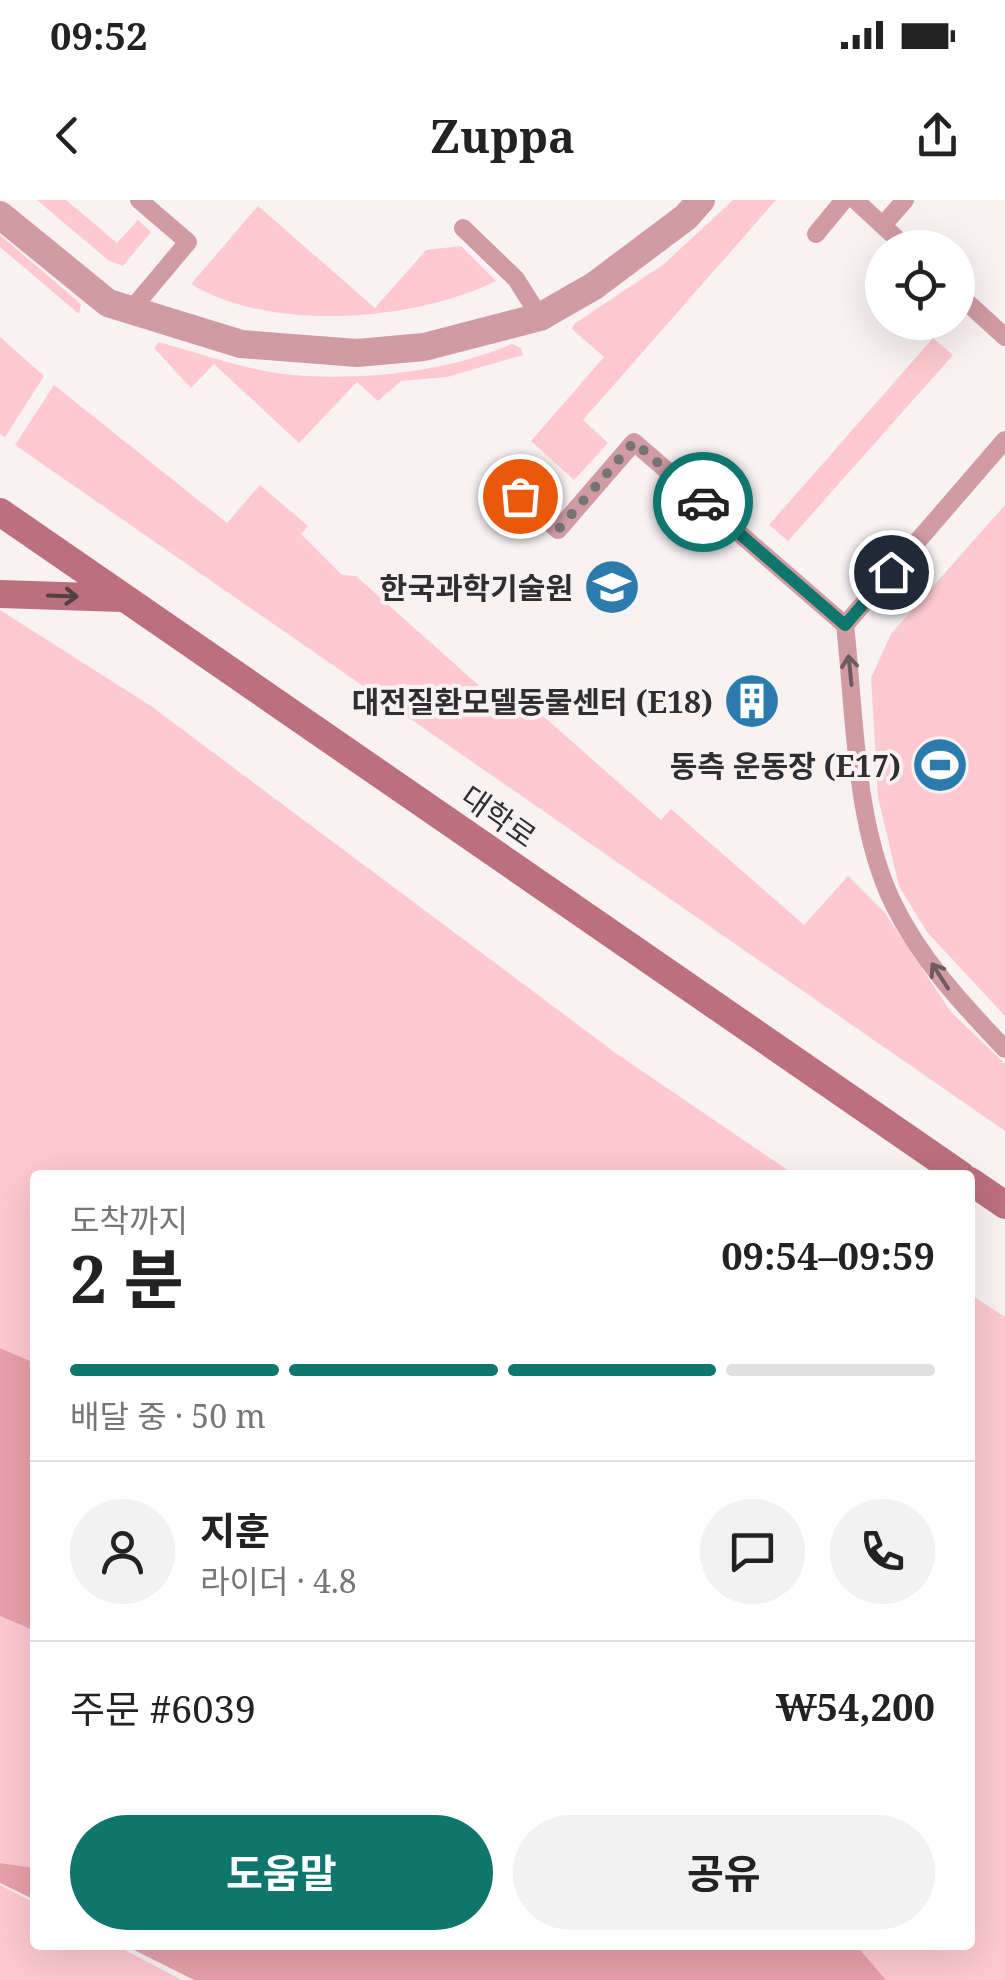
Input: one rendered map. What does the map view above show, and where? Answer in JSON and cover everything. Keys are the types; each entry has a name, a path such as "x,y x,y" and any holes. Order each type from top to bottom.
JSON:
{"main road":[{"name":"대학로","path":"0,512 954,1170"},
{"path":"0,594 125,598"},
{"path":"975,1185 1005,1206"}],"street":[{"path":"0,215 108,302 240,344 357,353 424,347 540,317 594,286 686,218 701,200"}],"lane":[{"path":"130,310 188,242 139,200"},
{"path":"816,234 844,200"},
{"path":"854,200 887,230"},
{"path":"883,226 904,200"},
{"path":"462,228 516,279 540,317"},
{"path":"975,310 1005,338"},
{"path":"845,625 1005,440"},
{"path":"520,496 558,530 634,442 845,625 864,806 892,903 952,994 1005,1048"}],"shaded area":[{"path":"37,200 66,200 117,243 138,220 151,232 123,266 108,260"},
{"path":"733,200 776,200 583,420 608,443 574,480 531,441 604,357 572,329 574,324 664,264"},
{"path":"258,206 375,308 426,250 461,246 496,281 425,305 343,316 261,310 224,300 191,284"},
{"path":"0,235 81,304 79,314 0,247"},
{"path":"0,337 44,376 5,437 0,434"},
{"path":"931,340 953,355 788,541 769,525"},
{"path":"159,342 259,370 320,377 433,368 512,344 521,348 523,355 447,377 401,381 378,401 357,382 299,443 214,364 191,388 154,348"},
{"path":"54,385 227,523 260,485 308,526 301,534 342,575 356,576 504,708 518,694 661,820 671,809 804,925 848,876 885,913 951,1012 1005,1064 1005,1131 15,445"},
{"name":"동측 운동장 (E17)","path":"1005,505 1005,1016 927,932 899,886 878,797 871,678 891,634"},
{"path":"0,610 151,706 617,1054 788,1170 30,1170 30,1361 0,1348"},
{"path":"975,1297 1005,1317 1005,1980 886,1980 860,1950 975,1950"},
{"path":"0,1348 30,1361 30,1629 0,1616"},
{"path":"0,1616 30,1629 30,1867 0,1863"},
{"path":"0,1863 30,1867 30,1898 0,1883"},
{"path":"0,1885 30,1900 30,1950 125,1950 182,1980 0,1980"},
{"path":"134,1950 860,1950 886,1980 194,1980"}],"way so far":[{"path":"520,496 558,530 634,442 703,502"}],"place":[{"name":"한국과학기술원","path":"612,587"},
{"name":"대전질환모델동물센터 (E18)","path":"752,701"},
{"name":"동측 운동장 (E17)","path":"940,765"}],"route":[{"path":"703,502 845,625 891,572"}]}
